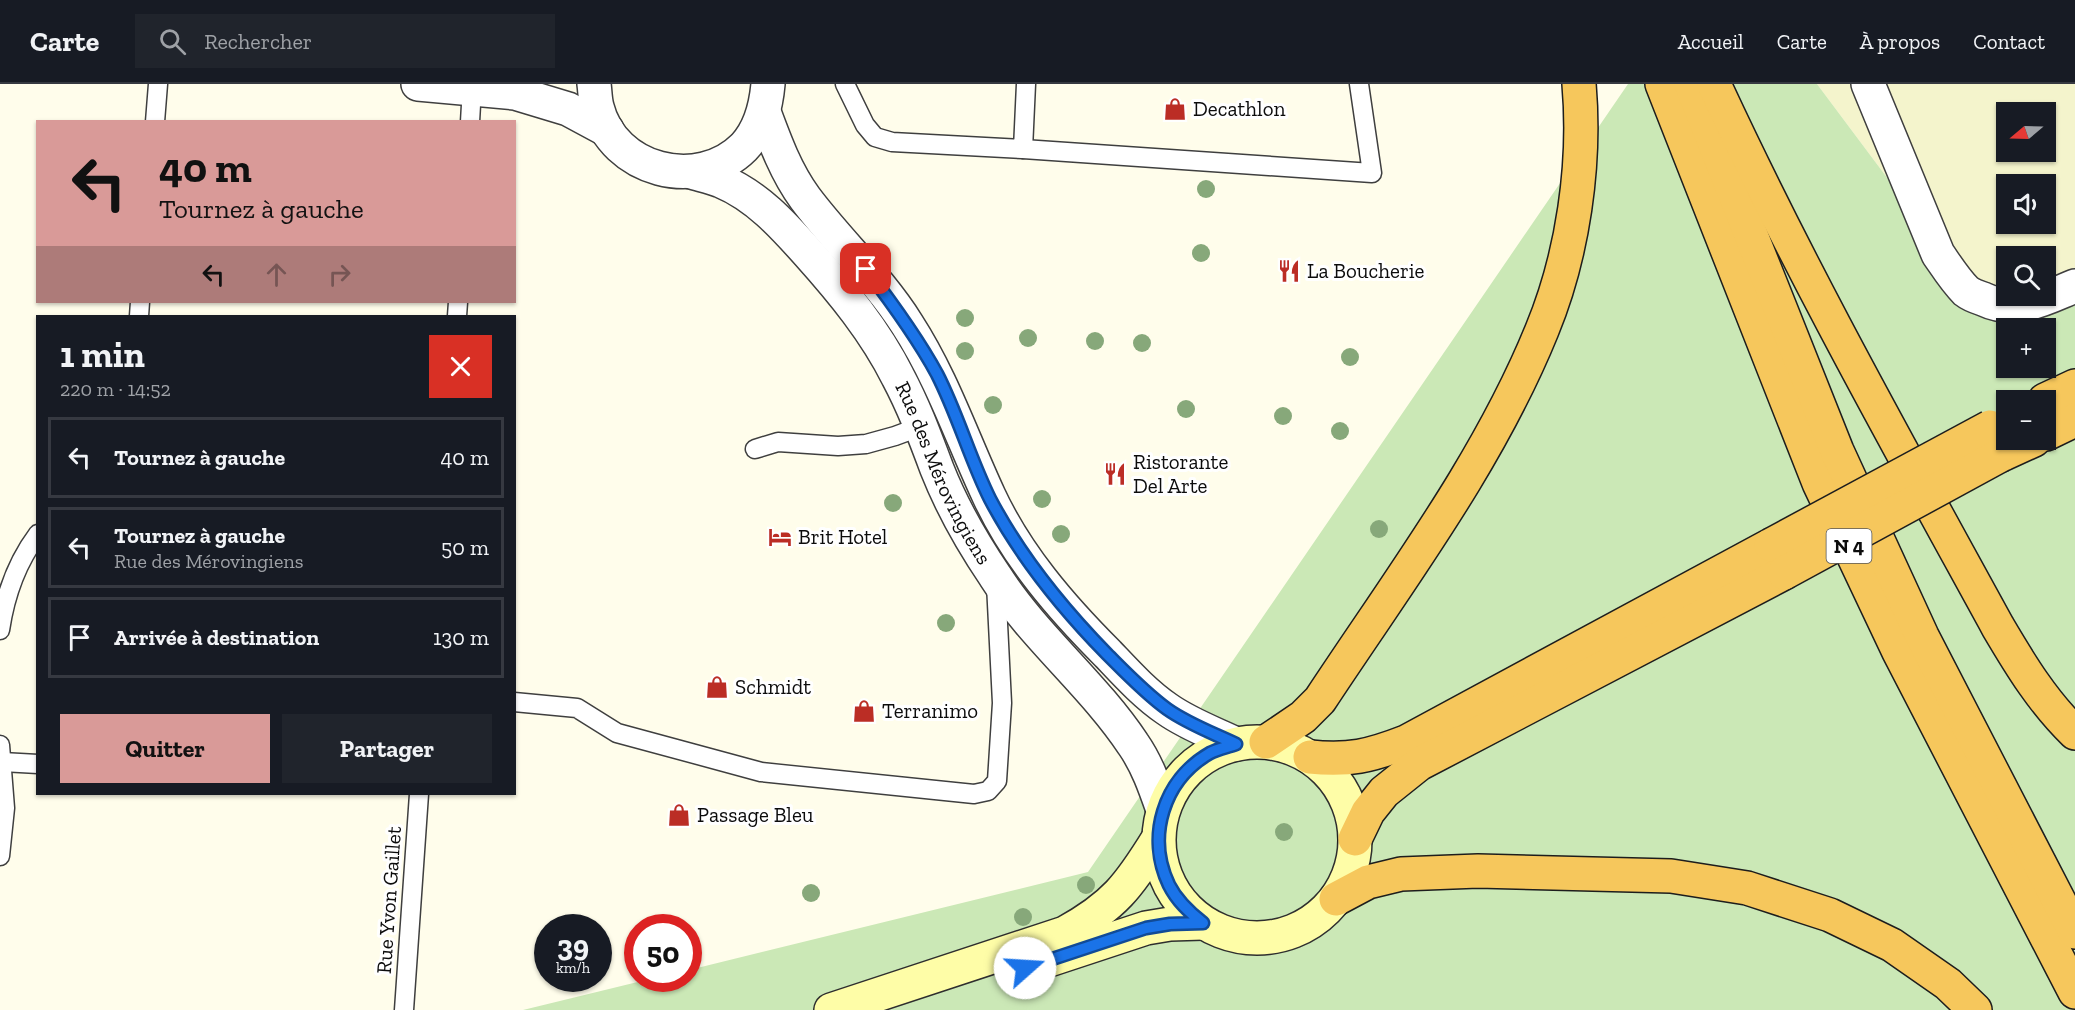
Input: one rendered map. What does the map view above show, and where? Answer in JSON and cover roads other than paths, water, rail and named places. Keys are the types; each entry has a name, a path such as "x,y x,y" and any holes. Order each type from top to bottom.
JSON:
{"highway":[{"path":"1251,743 1303,717 1320,700 1480,454 1519,382 1543,328 1562,269 1573,213 1580,158 1579,84"},
{"name":"N 4","path":"1662,84 1820,483 1899,652 2075,992"},
{"name":"N 4","path":"1691,84 1837,451 1922,636 2075,932"},
{"path":"1714,84 1756,174 1828,316 1998,627 2054,713 2075,733"},
{"path":"2056,395 2075,386"},
{"path":"2056,429 2075,420"},
{"path":"1355,839 1368,812 1384,792 1419,765 1996,436"},
{"path":"1310,757 1338,760 1372,755 1406,742 1777,559"},
{"path":"1336,900 1368,882 1401,874 1478,871 1671,876 1747,888 1830,915 1892,945 1948,984 1975,1010"}],"main road":[{"path":"831,1010 1065,933 1092,918 1116,898 1135,876 1160,825 1174,787 1191,767 1211,752 1251,743 1289,747 1310,757 1334,779 1350,807 1355,839 1354,861 1347,881 1336,900 1315,921 1288,934 1259,939 1229,935 1203,923 1184,907 1170,886 1161,864 1160,825"},
{"path":"900,1010 1146,928 1170,924 1203,923"}],"street":[{"path":"418,84 472,87 515,93 568,109 607,130"},
{"path":"594,84 597,108 607,130 623,149 643,164 666,171 691,172 710,168 729,159 744,146 756,130 766,98"},
{"path":"1868,84 1938,254 1968,293 1990,303 2011,307 2031,304 2075,286"},
{"name":"Rue des Mérovingiens","path":"766,98 777,146 804,197 866,269 899,311 920,344 938,376 989,497 1035,573 1076,622 1144,692 1169,711 1196,726 1251,743"},
{"name":"Rue des Mérovingiens","path":"691,172 721,180 747,195 778,220 819,266 880,345 922,426 938,470 965,529 996,579 1033,627 1079,675 1134,745 1153,780 1160,825"}],"lane":[{"path":"154,120 158,84"},
{"path":"845,84 865,125 875,137 892,142 1372,173 1359,84"},
{"path":"1023,149 1026,84"},
{"path":"470,120 472,87"},
{"path":"755,449 778,442 838,446 866,444 922,426"},
{"path":"0,630 1,600 27,549 36,537"},
{"path":"516,702 577,708 617,733 760,772 974,794 988,791 997,781 1002,703 996,579"},
{"path":"0,856 5,808 1,754 36,763"},
{"name":"Rue Yvon Gaillet","path":"404,1010 419,795"}],"place":[{"name":"Decathlon","path":"1175,109"},
{"name":"La Boucherie","path":"1289,271"},
{"name":"Ristorante Del Arte","path":"1115,474"},
{"name":"Brit Hotel","path":"780,537"},
{"name":"Schmidt","path":"717,687"},
{"name":"Terranimo","path":"864,711"},
{"name":"Passage Bleu","path":"679,815"}]}
